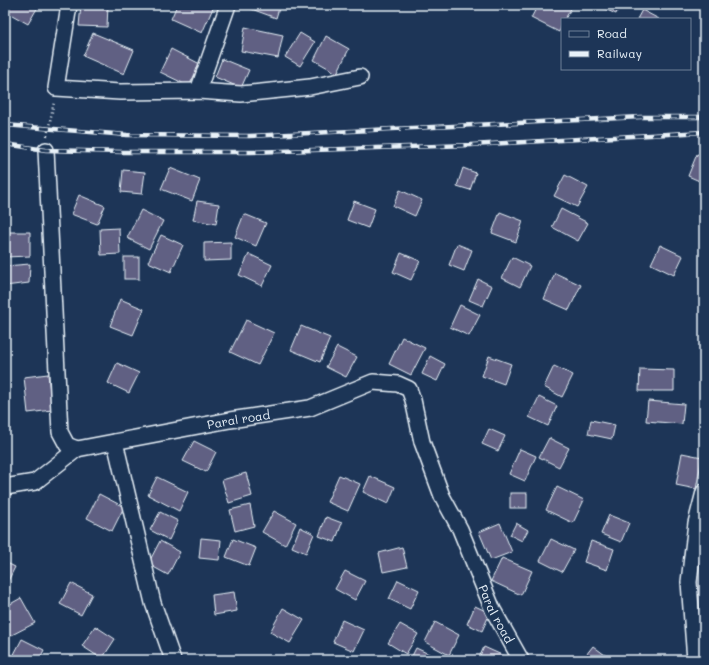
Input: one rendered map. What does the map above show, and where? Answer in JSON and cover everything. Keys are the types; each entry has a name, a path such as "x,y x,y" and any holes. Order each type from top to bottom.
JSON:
{"street":[{"path":"69,5 56,88 120,92 198,91 241,94 310,87 360,77"},
{"path":"198,91 228,5"},
{"path":"46,150 60,432 67,445 77,449"},
{"name":"Paral road","path":"77,449 230,420 310,408 373,382 398,384 408,389 413,400 422,442 442,496 460,529 493,610 521,660"},
{"path":"115,442 153,603 173,660"},
{"path":"5,487 35,482 77,449"},
{"path":"695,660 689,582 696,523 704,492"}],"path":[{"path":"46,150 48,128 56,88"}],"building":[{"path":"5,5 39,5 28,24 5,11"},
{"path":"81,5 108,5 107,27 79,26"},
{"path":"177,5 207,5 213,8 202,33 171,19"},
{"path":"246,5 280,5 276,18 246,7"},
{"path":"538,5 573,5 566,18 561,18 561,27 559,32 531,18"},
{"path":"596,5 620,5 616,14"},
{"path":"642,10 657,18 638,18"},
{"path":"245,27 283,35 278,58 241,51"},
{"path":"93,33 134,50 124,74 83,56"},
{"path":"300,33 315,42 300,66 285,57"},
{"path":"326,36 349,49 337,73 314,60"},
{"path":"171,49 200,64 189,86 160,72"},
{"path":"222,59 249,70 241,88 215,77"},
{"path":"697,154 704,156 704,183 688,176"},
{"path":"170,168 200,180 192,201 161,189"},
{"path":"463,168 476,173 470,190 457,186"},
{"path":"123,170 145,172 142,194 121,192"},
{"path":"565,175 588,187 577,207 554,196"},
{"path":"400,190 422,200 415,216 393,206"},
{"path":"79,195 105,206 97,224 71,214"},
{"path":"197,201 219,204 216,224 193,220"},
{"path":"354,201 375,209 368,228 347,220"},
{"path":"561,209 588,223 578,241 552,227"},
{"path":"141,210 163,221 149,249 127,238"},
{"path":"500,212 523,221 516,242 492,233"},
{"path":"244,214 266,223 256,246 235,237"},
{"path":"119,228 120,254 101,255 100,229"},
{"path":"5,232 30,232 30,256 5,257"},
{"path":"161,235 183,245 171,272 148,262"},
{"path":"231,242 231,260 204,261 204,243"},
{"path":"457,244 472,250 464,271 449,265"},
{"path":"660,245 683,256 674,275 651,264"},
{"path":"401,253 420,261 411,280 393,272"},
{"path":"249,254 272,265 262,286 239,275"},
{"path":"124,257 139,257 139,279 124,279"},
{"path":"512,257 530,266 520,287 502,278"},
{"path":"30,264 29,283 5,286 5,266"},
{"path":"555,273 581,285 569,310 544,299"},
{"path":"478,279 492,286 483,306 469,300"},
{"path":"120,299 144,309 133,335 110,326"},
{"path":"460,305 480,315 469,336 450,327"},
{"path":"246,320 274,333 258,365 230,352"},
{"path":"301,326 330,338 320,362 291,350"},
{"path":"402,337 425,348 411,375 389,364"},
{"path":"337,347 357,357 346,377 326,367"},
{"path":"430,356 445,364 437,381 422,374"},
{"path":"489,356 511,364 504,384 482,376"},
{"path":"117,363 139,373 129,393 108,383"},
{"path":"554,366 573,375 562,397 544,387"},
{"path":"640,369 674,370 674,391 639,391"},
{"path":"48,374 52,410 28,413 24,377"},
{"path":"539,397 557,406 548,426 529,417"},
{"path":"648,401 684,404 682,424 646,421"},
{"path":"591,420 615,425 612,439 588,434"},
{"path":"489,429 505,436 498,451 482,444"},
{"path":"549,438 569,448 559,467 539,457"},
{"path":"194,441 216,452 206,472 183,461"},
{"path":"520,449 536,456 525,481 509,474"},
{"path":"682,453 702,457 696,489 676,485"},
{"path":"246,473 252,496 229,503 222,480"},
{"path":"339,475 360,484 348,511 327,502"},
{"path":"370,476 395,487 388,504 363,492"},
{"path":"157,477 188,492 179,511 148,495"},
{"path":"557,487 584,500 573,523 546,510"},
{"path":"510,493 527,493 527,508 510,508"},
{"path":"99,494 124,507 112,531 87,518"},
{"path":"250,505 254,526 235,531 230,510"},
{"path":"274,511 296,523 285,545 262,532"},
{"path":"160,512 178,521 169,540 150,530"},
{"path":"609,515 629,523 621,542 601,534"},
{"path":"326,517 342,523 335,542 319,536"},
{"path":"500,523 512,552 491,560 479,532"},
{"path":"516,523 528,530 522,541 510,535"},
{"path":"300,527 314,534 306,553 292,547"},
{"path":"201,538 221,540 219,560 199,558"},
{"path":"233,539 256,548 249,566 226,557"},
{"path":"551,539 574,550 562,572 540,561"},
{"path":"160,541 180,552 168,575 148,564"},
{"path":"591,541 614,549 607,570 584,562"},
{"path":"402,547 407,567 383,572 379,553"},
{"path":"502,558 532,571 521,595 491,581"},
{"path":"5,562 15,567 5,587"},
{"path":"345,571 365,581 355,600 335,589"},
{"path":"398,580 419,590 410,609 389,599"},
{"path":"71,583 92,594 81,615 60,604"},
{"path":"234,592 237,611 214,615 212,595"},
{"path":"21,598 35,623 6,638 5,607"},
{"path":"475,606 490,613 482,631 467,624"},
{"path":"283,608 304,620 290,643 270,632"},
{"path":"342,620 364,630 354,651 333,642"},
{"path":"435,622 459,635 449,655 425,642"},
{"path":"400,624 418,634 406,654 388,643"},
{"path":"95,626 115,639 102,659 82,646"},
{"path":"22,639 44,650 39,660 11,660"},
{"path":"593,646 609,658 608,660 582,660"},
{"path":"484,647 504,656 502,660 478,660"},
{"path":"416,648 431,655 429,660 410,660"}],"railway":[{"path":"5,125 127,135 249,136 641,117 704,117"},
{"path":"5,144 46,150 123,152 250,152 471,145 704,132"}]}
